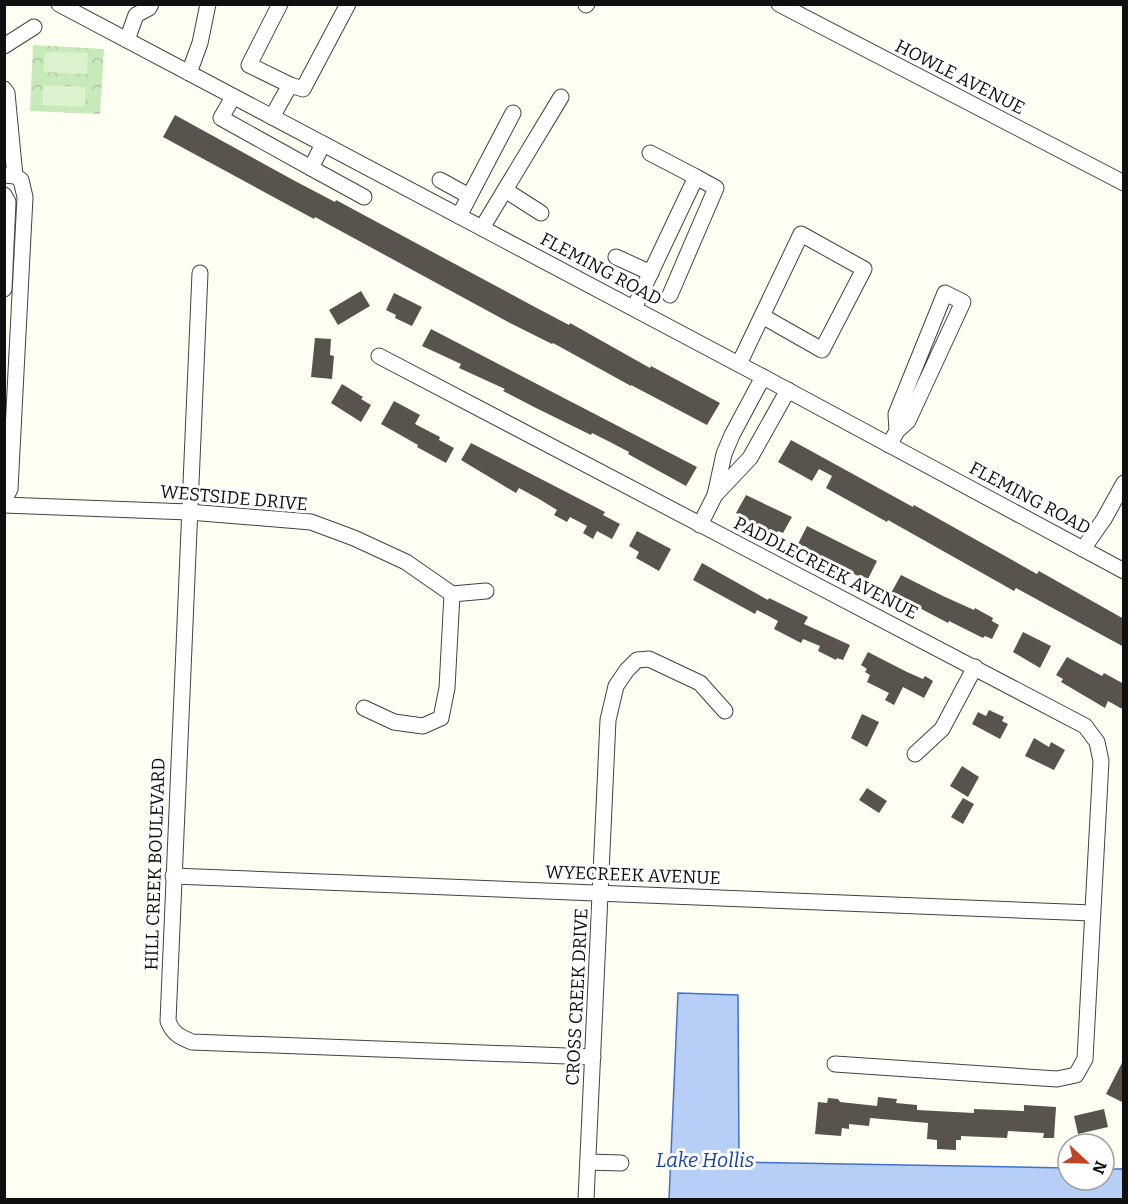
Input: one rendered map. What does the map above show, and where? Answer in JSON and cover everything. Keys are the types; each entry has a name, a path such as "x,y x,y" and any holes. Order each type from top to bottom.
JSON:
{"street":[{"name":"FLEMING ROAD","path":"59,4 87,12 127,40 788,390 1124,571"},
{"path":"127,40 136,15 149,8 151,4"},
{"path":"189,73 203,32 208,4"},
{"path":"280,4 249,65 303,89 348,4"},
{"name":"HOWLE AVENUE","path":"779,4 1124,183"},
{"path":"4,46 34,27"},
{"path":"272,117 290,85"},
{"path":"4,89 7,93 8,154 13,177 25,197 12,307 9,410 10,489 4,503"},
{"path":"233,97 221,118 364,197"},
{"path":"482,228 561,97"},
{"path":"459,216 513,113"},
{"path":"311,168 323,144"},
{"path":"650,153 716,188 670,295"},
{"path":"4,289 8,202 4,194 13,177"},
{"path":"634,308 696,177"},
{"path":"440,180 470,196"},
{"path":"505,190 541,213"},
{"path":"739,364 801,234 864,269 822,350 762,316"},
{"path":"616,257 651,273"},
{"name":"HILL CREEK BOULEVARD","path":"200,273 173,876 168,1021 171,1028 177,1035 192,1042 593,1057"},
{"path":"889,445 897,431 908,421 963,302 945,294 896,414 897,431"},
{"name":"PADDLECREEK AVENUE","path":"379,356 1085,726 1097,742 1101,761 1085,1059 1076,1075 1057,1079 835,1064"},
{"path":"716,495 724,454 763,377"},
{"path":"700,525 716,495 750,458 788,390"},
{"path":"1083,549 1104,519 1124,483"},
{"name":"WESTSIDE DRIVE","path":"4,503 189,512 311,522 354,538 406,562 452,594"},
{"path":"364,708 394,722 423,726 441,718 447,688 452,594 486,591"},
{"name":"CROSS CREEK DRIVE","path":"586,1200 608,720 616,686 637,660 649,659 700,683 725,711"},
{"path":"915,754 942,729 975,667"},
{"name":"WYECREEK AVENUE","path":"173,876 1092,913"},
{"path":"588,1162 621,1163"}],"green space":[{"path":"33,45 104,49 100,114 30,111"},
{"path":"45,52 88,53 87,74 43,72"},
{"path":"43,85 86,87 85,107 42,105"}],"water":[{"name":"Lake Hollis","path":"678,993 738,995 739,1162 1056,1168 1056,1192 1116,1192 1116,1169 1123,1169 1123,1199 669,1199"}],"building":[{"path":"175,115 295,181 335,202 336,200 720,403 707,425 553,343 510,323 163,137"},
{"path":"361,291 370,306 338,325 329,310"},
{"path":"394,293 422,307 412,326 395,318 396,315 386,310"},
{"path":"431,329 697,467 686,486 628,454 629,452 536,408 503,391 505,389 459,368 461,364 422,346"},
{"path":"315,338 331,339 330,355 334,356 332,379 311,377"},
{"path":"342,384 371,405 361,422 331,403"},
{"path":"394,401 420,415 415,424 440,437 439,440 454,448 446,463 381,424"},
{"path":"791,440 1037,574 1039,571 1124,619 1124,647 1016,588 1014,591 826,488 832,476 819,469 812,481 778,462"},
{"path":"471,443 605,512 603,515 620,524 612,539 597,531 593,539 583,533 587,526 570,517 567,522 554,515 557,510 539,499 519,488 516,493 461,460"},
{"path":"746,495 792,517 783,533 778,531 775,535 736,513"},
{"path":"807,526 877,561 866,583 856,578 858,576 798,544"},
{"path":"637,531 671,549 659,571 636,558 639,552 629,546"},
{"path":"702,563 768,600 769,598 808,617 804,624 850,645 843,660 837,658 836,660 818,651 820,646 803,639 801,643 774,629 778,621 757,610 755,614 693,580"},
{"path":"901,575 993,618 992,621 999,625 992,639 985,636 983,638 949,621 948,623 891,593"},
{"path":"1023,632 1051,646 1040,668 1013,652"},
{"path":"868,652 907,672 923,679 925,676 933,681 924,698 903,687 894,705 885,700 889,693 867,682 870,675 861,665"},
{"path":"1067,657 1102,676 1104,673 1124,684 1124,710 1108,701 1105,708 1061,682 1063,679 1056,675"},
{"path":"989,710 1004,717 1002,721 1008,724 1000,739 972,724 978,712 986,716"},
{"path":"862,714 879,722 867,747 851,738"},
{"path":"1034,738 1049,747 1051,742 1065,750 1054,770 1025,756"},
{"path":"962,766 979,777 968,797 950,786"},
{"path":"867,788 887,801 879,813 859,800"},
{"path":"963,798 974,804 963,824 951,817"},
{"path":"1124,1059 1124,1103 1106,1094"},
{"path":"878,1097 897,1099 896,1103 917,1105 917,1110 974,1113 974,1109 1024,1111 1024,1105 1056,1107 1054,1138 1043,1138 1044,1133 1008,1131 1007,1138 961,1136 961,1140 956,1140 956,1150 937,1149 937,1140 927,1139 928,1123 870,1118 869,1126 849,1124 849,1129 842,1128 841,1136 815,1134 818,1102 827,1103 828,1098 838,1099 840,1102 877,1106"},
{"path":"1104,1109 1108,1127 1078,1132 1074,1116"}]}
